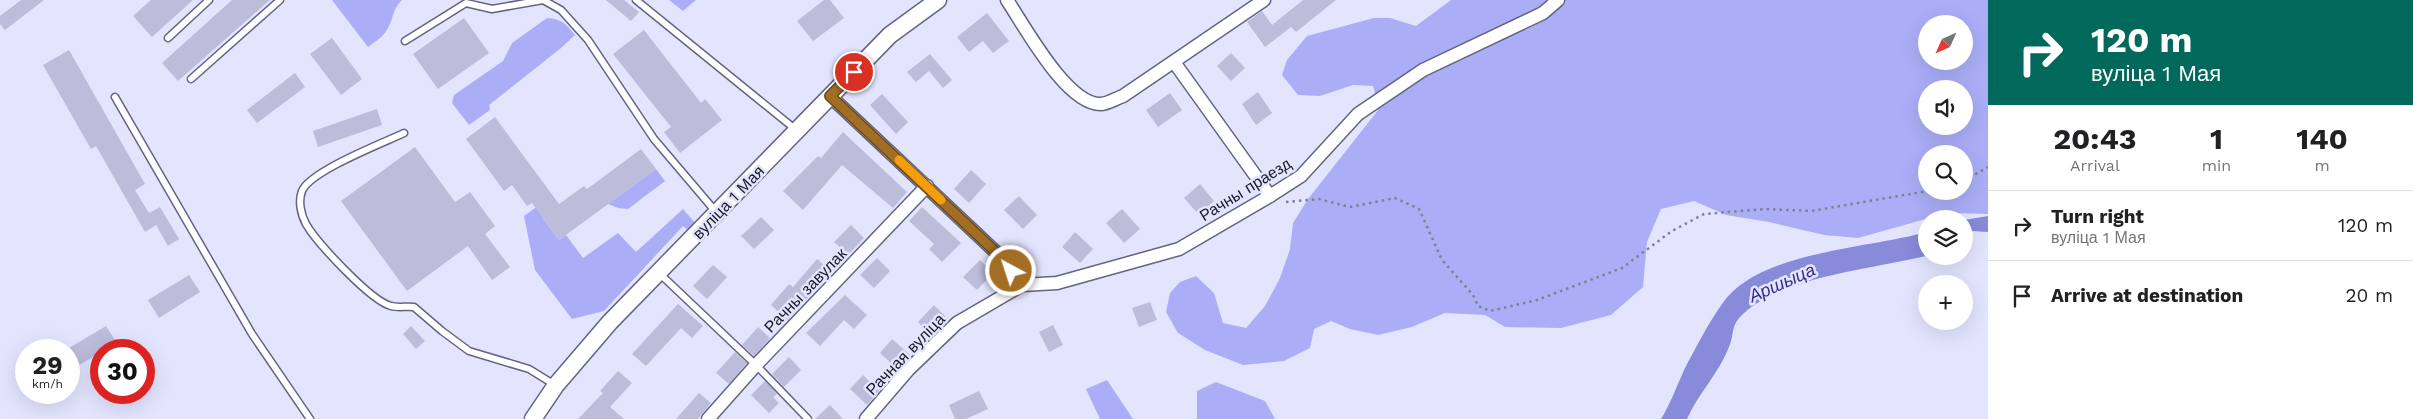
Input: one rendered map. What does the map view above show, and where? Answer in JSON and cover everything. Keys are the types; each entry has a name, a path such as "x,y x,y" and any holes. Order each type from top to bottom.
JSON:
{"street":[{"name":"вуліца 1 Мая","path":"533,419 556,385 610,322 890,35 938,0"},
{"path":"1007,0 1064,85 1082,99 1101,104 1123,96 1264,0"},
{"name":"Рачны праезд","path":"1022,285 1057,283 1178,249 1301,176 1358,114 1423,70 1543,14 1558,0"},
{"path":"1174,62 1270,196"},
{"path":"830,96 928,186 1000,256 1022,285"},
{"name":"Рачны завулак","path":"708,419 756,365 928,186"},
{"name":"Рачная вуліца","path":"866,419 908,370 957,323 1022,285"}],"lane":[{"path":"168,38 210,0"},
{"path":"190,79 280,0"},
{"path":"405,41 466,3 492,9 543,0 561,10 588,40 654,139 717,213"},
{"path":"636,0 796,130"},
{"path":"116,97 252,334 310,419"},
{"path":"404,133 321,172 302,190 300,206 305,224 326,249 370,294 391,306 414,306 442,331 469,351 529,369 556,385"},
{"path":"659,273 756,365 808,419"}],"path":[{"path":"1973,176 1988,167"},
{"path":"1283,202 1319,199 1350,206 1395,198 1419,209 1442,260 1473,295 1478,306 1490,311 1537,300 1622,268 1672,231 1704,214 1765,209 1810,211 1918,193"}],"shaded area":[{"path":"332,0 402,0 396,7 386,31 368,47"},
{"path":"669,0 696,0 683,11"},
{"path":"1451,0 1988,0 1988,214 1973,214 1973,210 1918,210 1918,221 1858,238 1824,235 1769,222 1726,215 1694,201 1661,209 1647,242 1643,287 1611,315 1561,328 1505,327 1485,315 1445,313 1412,327 1378,335 1350,329 1331,321 1314,329 1310,348 1284,361 1243,365 1205,350 1178,333 1166,312 1170,293 1180,282 1196,276 1214,293 1223,323 1246,328 1265,306 1280,278 1290,249 1293,223 1308,199 1379,109 1373,86 1353,85 1320,96 1298,95 1282,75 1287,60 1307,36 1374,18 1390,18 1416,26"},
{"path":"547,18 563,23 575,35 489,105 490,110 469,125 452,103 454,95 503,61 512,43"},
{"path":"656,169 665,181 628,209 608,204"},
{"path":"546,200 554,208 542,217 559,240 566,235 583,258 618,233 636,252 683,209 696,224 689,231 683,226 604,311 572,319 535,270 524,216"},
{"path":"1107,380 1133,419 1100,419 1086,389"},
{"path":"1216,382 1265,401 1275,419 1197,419 1197,391"}],"water":[{"path":"1988,216 1988,232 1973,231 1973,218"},
{"name":"Аршыца","path":"1918,234 1918,258 1805,282 1760,301 1736,322 1725,357 1687,419 1661,419 1687,364 1708,326 1722,304 1738,286 1760,273 1787,262 1815,254"}],"building":[{"path":"21,0 44,0 5,30 0,24 0,16"},
{"path":"151,0 193,0 152,37 133,16"},
{"path":"232,0 270,0 178,81 162,63"},
{"path":"606,0 624,0 639,12 631,21"},
{"path":"824,0 830,0 844,18 813,41 797,21"},
{"path":"1303,0 1336,0 1296,32 1291,27 1265,47 1247,22 1262,11 1272,25"},
{"path":"987,13 1009,41 993,53 983,41 969,52 957,37"},
{"path":"464,18 489,53 438,89 413,54"},
{"path":"644,30 701,103 705,99 722,120 680,153 664,132 671,127 613,54"},
{"path":"332,38 362,79 341,95 310,54"},
{"path":"69,50 145,184 135,190 149,213 160,207 179,239 168,246 156,225 145,232 96,146 91,149 43,65"},
{"path":"1231,53 1245,68 1231,81 1217,66"},
{"path":"930,54 952,80 943,88 929,71 916,82 907,72"},
{"path":"295,73 305,87 257,123 247,110"},
{"path":"1258,92 1272,113 1256,125 1242,104"},
{"path":"1170,93 1182,110 1158,127 1146,110"},
{"path":"882,94 908,122 896,134 870,105"},
{"path":"377,109 382,125 318,147 313,131"},
{"path":"495,117 559,204 584,186 587,189 641,149 656,169 559,240 532,203 527,206 512,185 504,191 466,139"},
{"path":"843,132 907,192 893,208 842,165 803,210 783,191 818,156 821,158"},
{"path":"415,147 455,202 470,192 495,226 485,234 510,267 492,280 468,246 407,291 341,201"},
{"path":"971,170 986,184 969,203 954,189"},
{"path":"1200,184 1214,201 1199,215 1184,198"},
{"path":"1019,196 1037,215 1023,229 1004,210"},
{"path":"922,207 961,243 942,262 929,249 934,244 909,221"},
{"path":"1122,209 1140,229 1124,243 1106,223"},
{"path":"761,217 774,230 754,249 741,236"},
{"path":"851,225 864,238 848,255 834,242"},
{"path":"1075,232 1093,249 1080,263 1062,247"},
{"path":"877,258 890,271 874,288 860,275"},
{"path":"817,259 831,271 788,320 771,305 789,284 793,287"},
{"path":"980,260 993,273 977,290 963,277"},
{"path":"713,265 727,277 707,299 693,286"},
{"path":"189,275 200,292 159,318 148,300"},
{"path":"845,295 867,315 854,329 844,320 820,346 806,333"},
{"path":"1150,302 1157,320 1139,327 1132,308"},
{"path":"678,304 703,326 692,338 681,328 646,366 632,354"},
{"path":"934,305 946,317 930,334 918,322"},
{"path":"1053,325 1063,345 1049,352 1039,332"},
{"path":"106,326 114,339 90,339 90,359 80,365 80,341"},
{"path":"411,326 425,341 416,349 403,334"},
{"path":"758,327 770,338 754,356 742,345"},
{"path":"892,339 910,355 897,369 880,353"},
{"path":"735,352 747,363 729,384 716,373"},
{"path":"789,357 801,370 784,387 772,374"},
{"path":"618,371 632,383 610,407 624,419 578,419 603,393 600,391"},
{"path":"863,375 879,391 867,405 850,389"},
{"path":"765,381 777,394 773,397 779,403 769,413 751,395"},
{"path":"979,391 988,409 966,419 955,419 949,405"},
{"path":"699,393 711,403 698,419 676,419"},
{"path":"830,405 843,419 815,419"}],"slow traffic":[{"path":"899,160 941,200"}],"route":[{"path":"854,72 830,96 928,186 1000,256 1011,271"}]}
